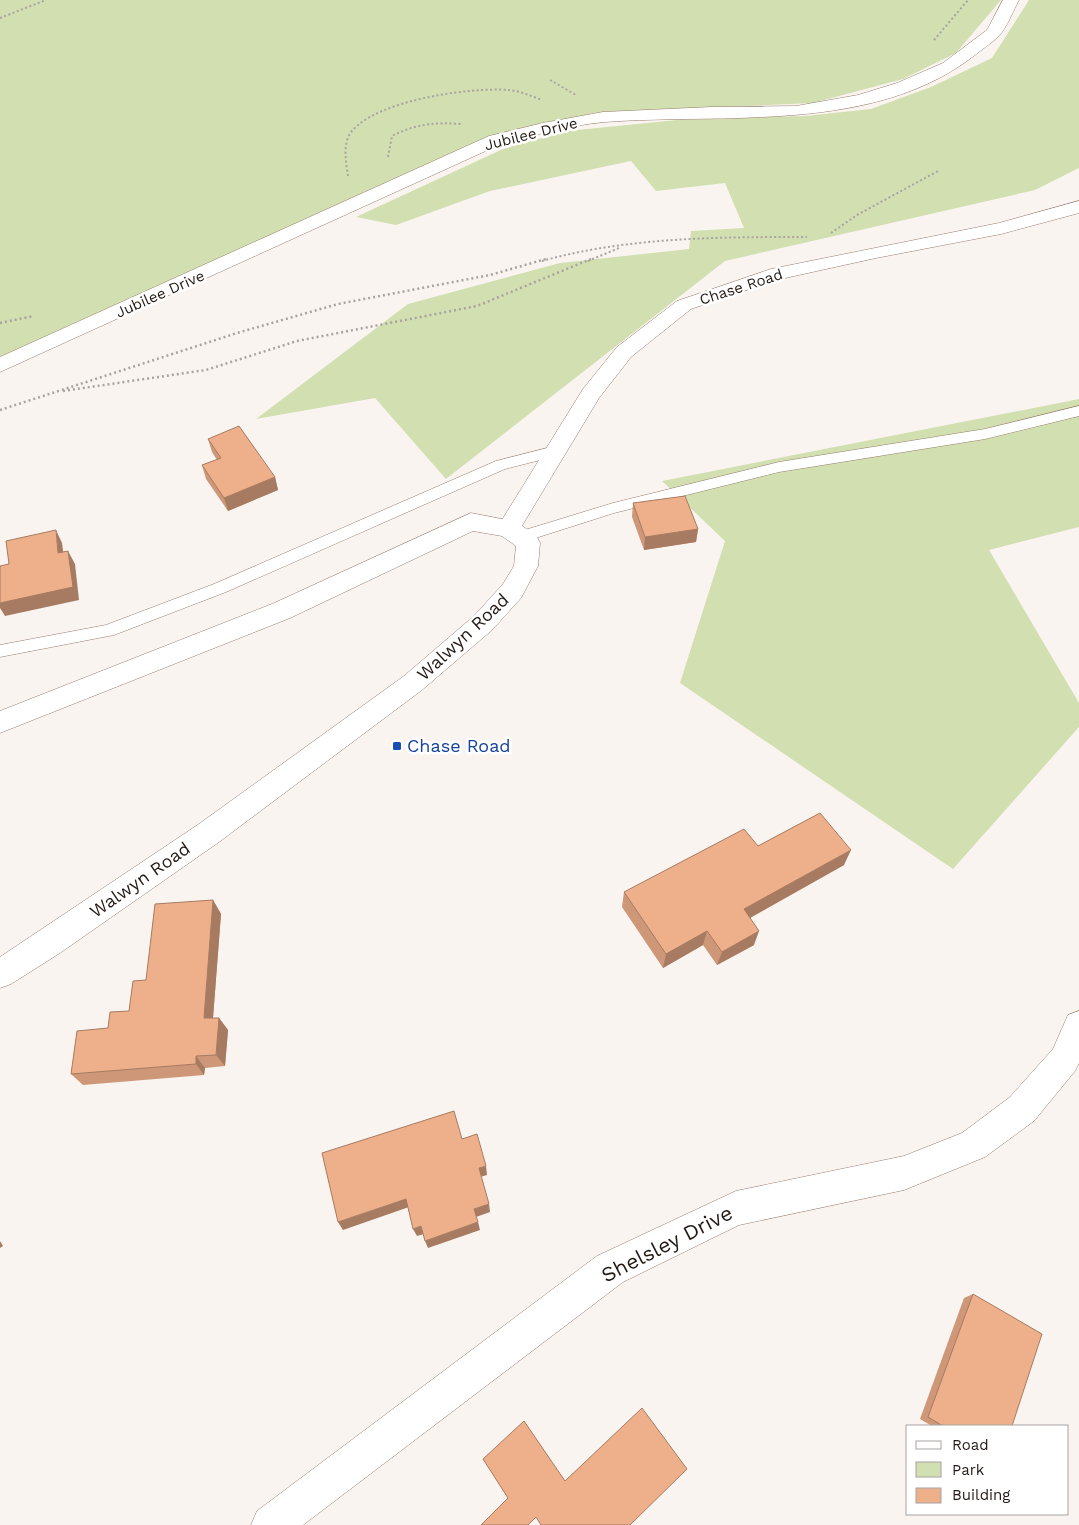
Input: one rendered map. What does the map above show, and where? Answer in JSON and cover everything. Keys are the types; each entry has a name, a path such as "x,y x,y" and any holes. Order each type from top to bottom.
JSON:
{"main road":[{"name":"Jubilee Drive","path":"0,365 495,140 543,128 603,117 712,112 796,111 860,100 903,87 949,67 993,33 1010,0"},
{"name":"Chase Road","path":"514,532 555,451 591,394 624,352 684,305 771,275 876,252 1001,228 1079,207"},
{"path":"0,722 281,611 471,522 514,532"},
{"name":"Walwyn Road","path":"0,974 49,943 209,833 413,683 483,623 512,592 526,566 528,543 514,532"},
{"name":"Shelsley Drive","path":"271,1525 610,1269 736,1208 904,1173 973,1145 1022,1109 1064,1060 1079,1026"}],"lane":[{"path":"514,532 778,467 984,434 1079,411"},
{"path":"0,651 108,631 220,588 501,465 555,451"}],"path":[{"path":"0,18 46,0"},
{"path":"550,80 581,98"},
{"path":"348,178 345,156 351,132 374,114 426,98 462,92 509,90 543,100"},
{"path":"876,252 824,238 857,215 938,171"},
{"path":"0,410 237,332 338,304 490,275 569,253 624,246 742,237 815,237"},
{"path":"55,392 206,370 297,341 477,306 624,246"}],"green space":[{"path":"0,0 1001,0 956,53 903,79 813,103 593,113 495,140 0,365"},
{"path":"1029,0 1079,0 1079,168 1035,190 725,261 446,479 375,398 256,419 408,304 560,263 689,249 691,231 744,228 725,183 656,191 631,161 490,191 396,225 356,217 503,149 567,131 677,120 805,116 871,109 931,87 992,58"},
{"path":"1079,399 1079,527 989,550 1079,703 1079,727 953,869 680,683 725,541 662,481"}],"building":[{"path":"239,426 275,477 224,498 202,465 221,458 208,439"},
{"path":"685,496 698,529 645,537 633,503"},
{"path":"56,530 58,553 68,551 73,587 0,603 0,566 9,564 6,541"},
{"path":"820,813 851,850 744,909 759,931 722,952 707,931 666,954 624,892 744,829 758,846"},
{"path":"213,900 204,1018 219,1018 216,1055 196,1056 196,1064 71,1074 77,1031 108,1028 110,1012 129,1011 133,981 146,980 155,904"},
{"path":"454,1111 462,1139 477,1134 486,1166 479,1168 489,1204 474,1209 478,1222 425,1241 421,1226 413,1229 406,1199 338,1222 322,1153"},
{"path":"973,1294 1042,1334 1012,1425 941,1425 928,1417"},
{"path":"642,1408 687,1469 630,1525 541,1525 536,1517 528,1525 481,1525 508,1498 483,1459 524,1421 565,1481"}],"place":[{"name":"Chase Road","path":"397,746"}]}
